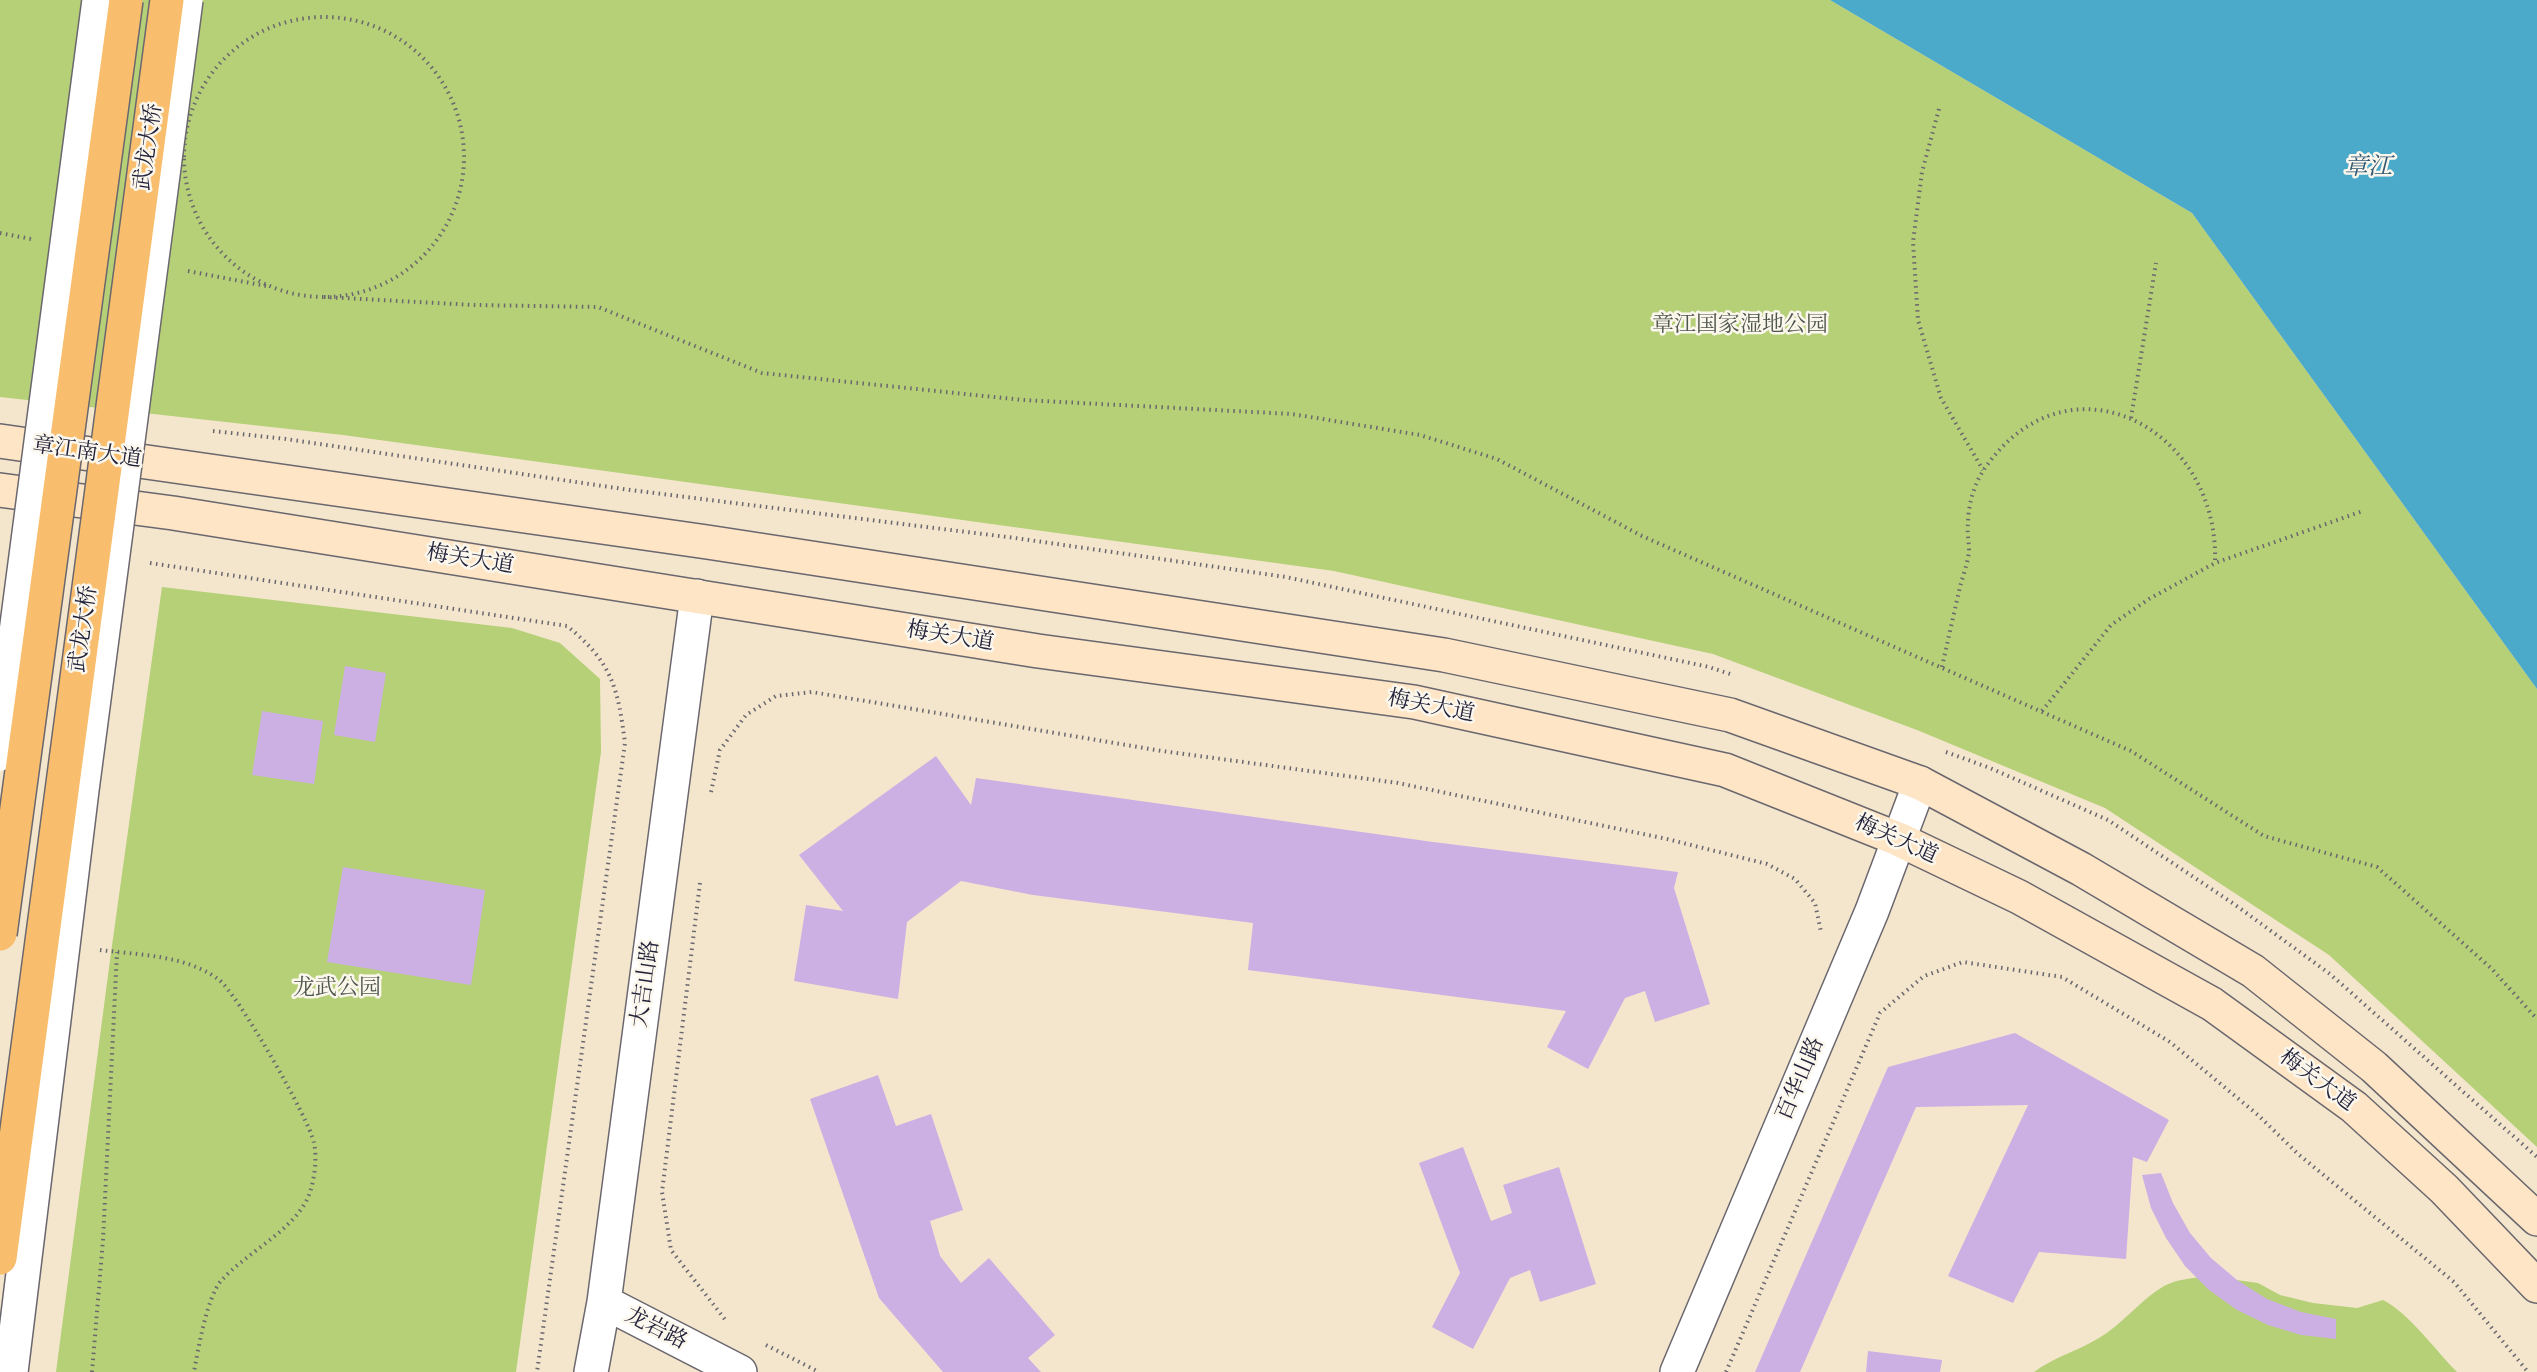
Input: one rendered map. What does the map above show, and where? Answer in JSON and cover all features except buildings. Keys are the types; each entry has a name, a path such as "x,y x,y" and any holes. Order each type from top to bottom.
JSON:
{"main road":[{"name":"武龙大桥","path":"0,934 126,0"},
{"name":"武龙大桥","path":"0,1258 167,0"},
{"name":"章江南大道","path":"0,441 175,466"},
{"name":"梅关大道","path":"175,466 707,542 1444,656 1730,715 1920,783 2081,869 2253,970 2374,1068 2537,1219"},
{"name":"梅关大道","path":"0,490 173,513 1038,651 1414,702 1725,771 1898,839 2019,897 2212,1004 2354,1107 2444,1189 2537,1286"}],"street":[{"path":"0,754 99,0"},
{"path":"11,1372 83,778 186,0"},
{"name":"大吉山路","path":"591,1372 604,1302 697,596"},
{"name":"百华山路","path":"1677,1372 1872,911 1920,783"},
{"name":"龙岩路","path":"604,1302 740,1372"}],"path":[{"path":"324,297 350,294 379,285 405,271 427,250 445,226 457,198 463,169 462,139 456,110 443,83 424,59 401,40 374,26 345,18 315,17 285,22 257,34 232,51 211,73 196,100 187,130 184,157 186,184 194,211 207,235 225,256 245,273 270,287 296,295 324,297 474,305 598,307 762,373 1023,400 1292,414 1419,435 1497,459 1642,536 2131,751 2264,836 2377,867 2491,968 2537,1019"},
{"path":"1939,109 1922,172 1913,242 1918,320 1941,398 1983,470"},
{"path":"2131,418 2156,263"},
{"path":"1941,667 1969,552 1968,522 1972,495 1983,470 2000,448 2022,430 2047,417 2075,410 2103,411 2131,418 2156,431 2177,450 2205,494 2216,545 2215,563"},
{"path":"2042,711 2111,625 2183,578 2215,563 2363,511"},
{"path":"142,562 567,626 583,639 607,668 620,701 625,742 537,1372"},
{"path":"710,799 720,750 746,715 776,696 812,692 1162,751 1398,783 1667,839 1767,864 1795,879"},
{"path":"700,882 662,1192 671,1250 730,1327"},
{"path":"93,949 192,964 220,980 251,1021 314,1141 315,1170 310,1194 288,1225 253,1251 219,1282 202,1329 194,1372"},
{"path":"92,1372 103,1240 117,952"},
{"path":"1726,1372 1880,1013 1924,976 1963,962 2062,977 2170,1042 2258,1115 2298,1154 2454,1282 2528,1372"},
{"path":"760,1342 819,1372"}],"green space":[{"name":"章江国家湿地公园","path":"0,0 1830,0 2192,213 2537,689 2537,1147 2329,955 2105,808 1917,730 1713,654 1334,571 343,435 0,397"},
{"name":"龙武公园","path":"162,587 512,628 560,643 600,679 601,752 516,1372 56,1372"},
{"path":"2208,1276 2258,1283 2280,1295 2313,1303 2357,1308 2383,1300 2403,1314 2457,1372 2034,1372 2108,1332 2164,1286 2180,1280"}],"water":[{"name":"章江","path":"1830,0 2537,0 2537,689 2192,213"}]}
